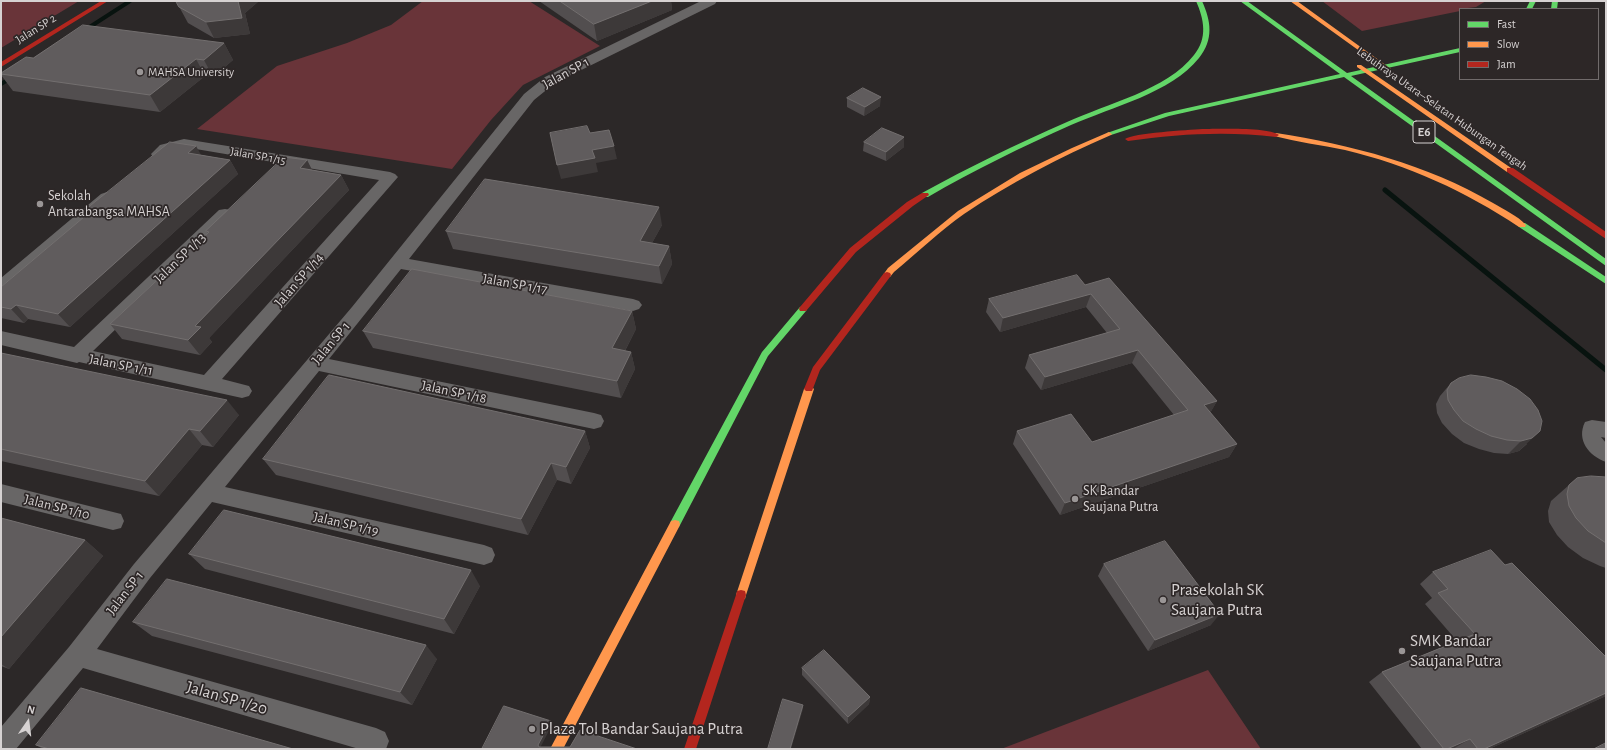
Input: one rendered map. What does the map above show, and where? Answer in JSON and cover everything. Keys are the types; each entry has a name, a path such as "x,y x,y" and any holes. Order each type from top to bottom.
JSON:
{"main road":[{"name":"Jalan SP 2","path":"1,65 105,1"},
{"path":"556,749 765,354 853,250 910,204 956,177 1160,85 1183,71 1198,55 1205,37 1206,18 1199,1"},
{"name":"Lebuhraya Utara–Selatan Hubungan Tengah","path":"1243,1 1606,263"},
{"path":"1293,1 1396,74"},
{"path":"690,749 816,369 891,270 962,213 1023,175 1074,149 1109,134 1167,114 1459,50"},
{"path":"1322,70 1384,57"},
{"name":"Lebuhraya Utara–Selatan Hubungan Tengah","path":"1350,63 1606,236"},
{"path":"1064,127 1110,116"},
{"path":"1074,149 1148,135 1190,130 1224,129 1262,132 1332,145 1416,169 1457,189 1495,208 1606,281"}],"street":[{"name":"Jalan SP 1","path":"1,747 78,654 142,571 209,492 396,262 472,179 516,113 541,86 550,80 711,1"},
{"name":"Jalan SP 1/15","path":"147,164 165,148 184,143 276,165 390,178"},
{"name":"Jalan SP 1/14","path":"208,383 390,178"},
{"path":"1,287 116,189"},
{"name":"Jalan SP 1/13","path":"77,356 237,203"},
{"name":"Jalan SP 1/17","path":"396,262 633,305"},
{"name":"Jalan SP 1/11","path":"1,338 77,356 242,391"},
{"name":"Jalan SP 1/18","path":"315,363 594,421"},
{"path":"1606,430 1592,428 1590,435 1592,442 1606,454"},
{"name":"Jalan SP 1/19","path":"209,492 484,556"},
{"name":"Jalan SP 1/10","path":"1,493 113,521"},
{"name":"Jalan SP 1/20","path":"78,654 376,741"}],"shaded area":[{"path":"1,1 79,1 1,48"},
{"path":"423,1 529,1 600,46 523,85 491,120 452,169 197,129 277,66 347,43 391,25"},
{"path":"1322,1 1486,1 1476,7 1459,8 1459,11 1362,31"},
{"path":"1208,670 1261,749 1001,749"}],"building":[{"path":"176,1 238,1 242,18 206,22 179,7"},
{"path":"560,1 652,1 594,24"},
{"path":"83,25 224,43 204,60 196,59 150,95 1,74 26,57 33,58"},
{"path":"863,88 881,97 865,107 847,98"},
{"path":"587,126 590,133 609,130 614,146 592,150 595,158 557,165 550,133"},
{"path":"882,128 904,137 886,152 864,142"},
{"path":"170,142 196,146 188,153 230,160 58,314 16,305 11,309 1,307 1,287 90,212 84,211"},
{"path":"284,157 307,160 300,168 341,175 195,326 201,327 188,340 110,324 209,232 206,231"},
{"path":"485,179 659,207 640,241 669,246 659,266 446,231"},
{"path":"412,269 632,311 612,348 631,352 617,381 363,331"},
{"path":"1077,275 1085,285 1109,278 1217,401 1204,405 1237,444 1065,503 1017,431 1071,414 1092,442 1188,410 1138,350 1045,377 1029,355 1120,329 1091,294 1003,318 989,299"},
{"path":"1,353 227,400 200,431 189,429 145,481 1,449"},
{"path":"329,375 585,431 566,467 551,463 521,519 263,459"},
{"path":"1471,375 1502,381 1517,389 1530,399 1538,410 1542,421 1540,431 1532,438 1521,441 1507,440 1491,436 1463,421 1448,400 1447,390 1451,383 1459,378"},
{"path":"1591,476 1606,477 1606,543 1588,531 1576,518 1569,506 1567,494 1569,485 1577,478"},
{"path":"224,510 471,570 444,619 189,554"},
{"path":"1,518 85,540 1,637"},
{"path":"1165,541 1220,614 1155,640 1104,564"},
{"path":"1491,550 1505,565 1512,563 1606,657 1606,693 1484,749 1478,749 1470,739 1444,749 1382,672 1475,634 1438,593 1448,589 1433,572"},
{"path":"167,579 426,645 400,692 133,622"},
{"path":"824,650 870,697 848,717 802,668"},
{"path":"81,688 293,749 49,749 36,745"},
{"path":"783,699 803,705 790,749 768,749"},
{"name":"Plaza Tol Bandar Saujana Putra","path":"504,706 551,721 538,745 539,747 570,747 580,730 637,749 482,749"},
{"path":"1606,743 1606,749 1594,749"}],"waterway":[{"path":"85,30 130,1"},
{"path":"1,84 11,78"},
{"path":"1385,190 1606,370"}],"traffic: fast":[{"path":"925,195 964,173 1025,144 1086,116 1146,92 1175,77 1197,56 1203,43 1206,32 1206,18 1199,1"},
{"path":"1243,1 1606,263"},
{"path":"1530,8 1533,1"},
{"path":"1554,8 1555,1"},
{"path":"1109,134 1167,114 1459,50"},
{"path":"1522,225 1606,281"},
{"path":"675,524 765,354 803,309"}],"traffic: slow":[{"path":"1293,1 1388,69"},
{"path":"1359,66 1510,170"},
{"path":"887,275 891,270 961,213 1023,175 1074,149 1109,134"},
{"path":"1276,135 1346,148 1398,163 1429,174 1470,194 1522,225"},
{"path":"741,595 809,389"},
{"path":"556,749 675,524"}],"traffic: jam":[{"path":"1,65 105,1"},
{"path":"1128,139 1202,131 1239,131 1276,135"},
{"path":"1510,170 1606,236"},
{"path":"803,309 853,250 910,204 925,195"},
{"path":"809,389 816,369 887,275"},
{"path":"690,749 741,595"}],"place":[{"name":"MAHSA University","path":"140,72"},
{"name":"Sekolah Antarabangsa MAHSA","path":"40,204"},
{"name":"SK Bandar Saujana Putra","path":"1075,499"},
{"name":"Prasekolah SK Saujana Putra","path":"1163,600"},
{"name":"SMK Bandar Saujana Putra","path":"1402,651"},
{"name":"Plaza Tol Bandar Saujana Putra","path":"532,729"}]}
